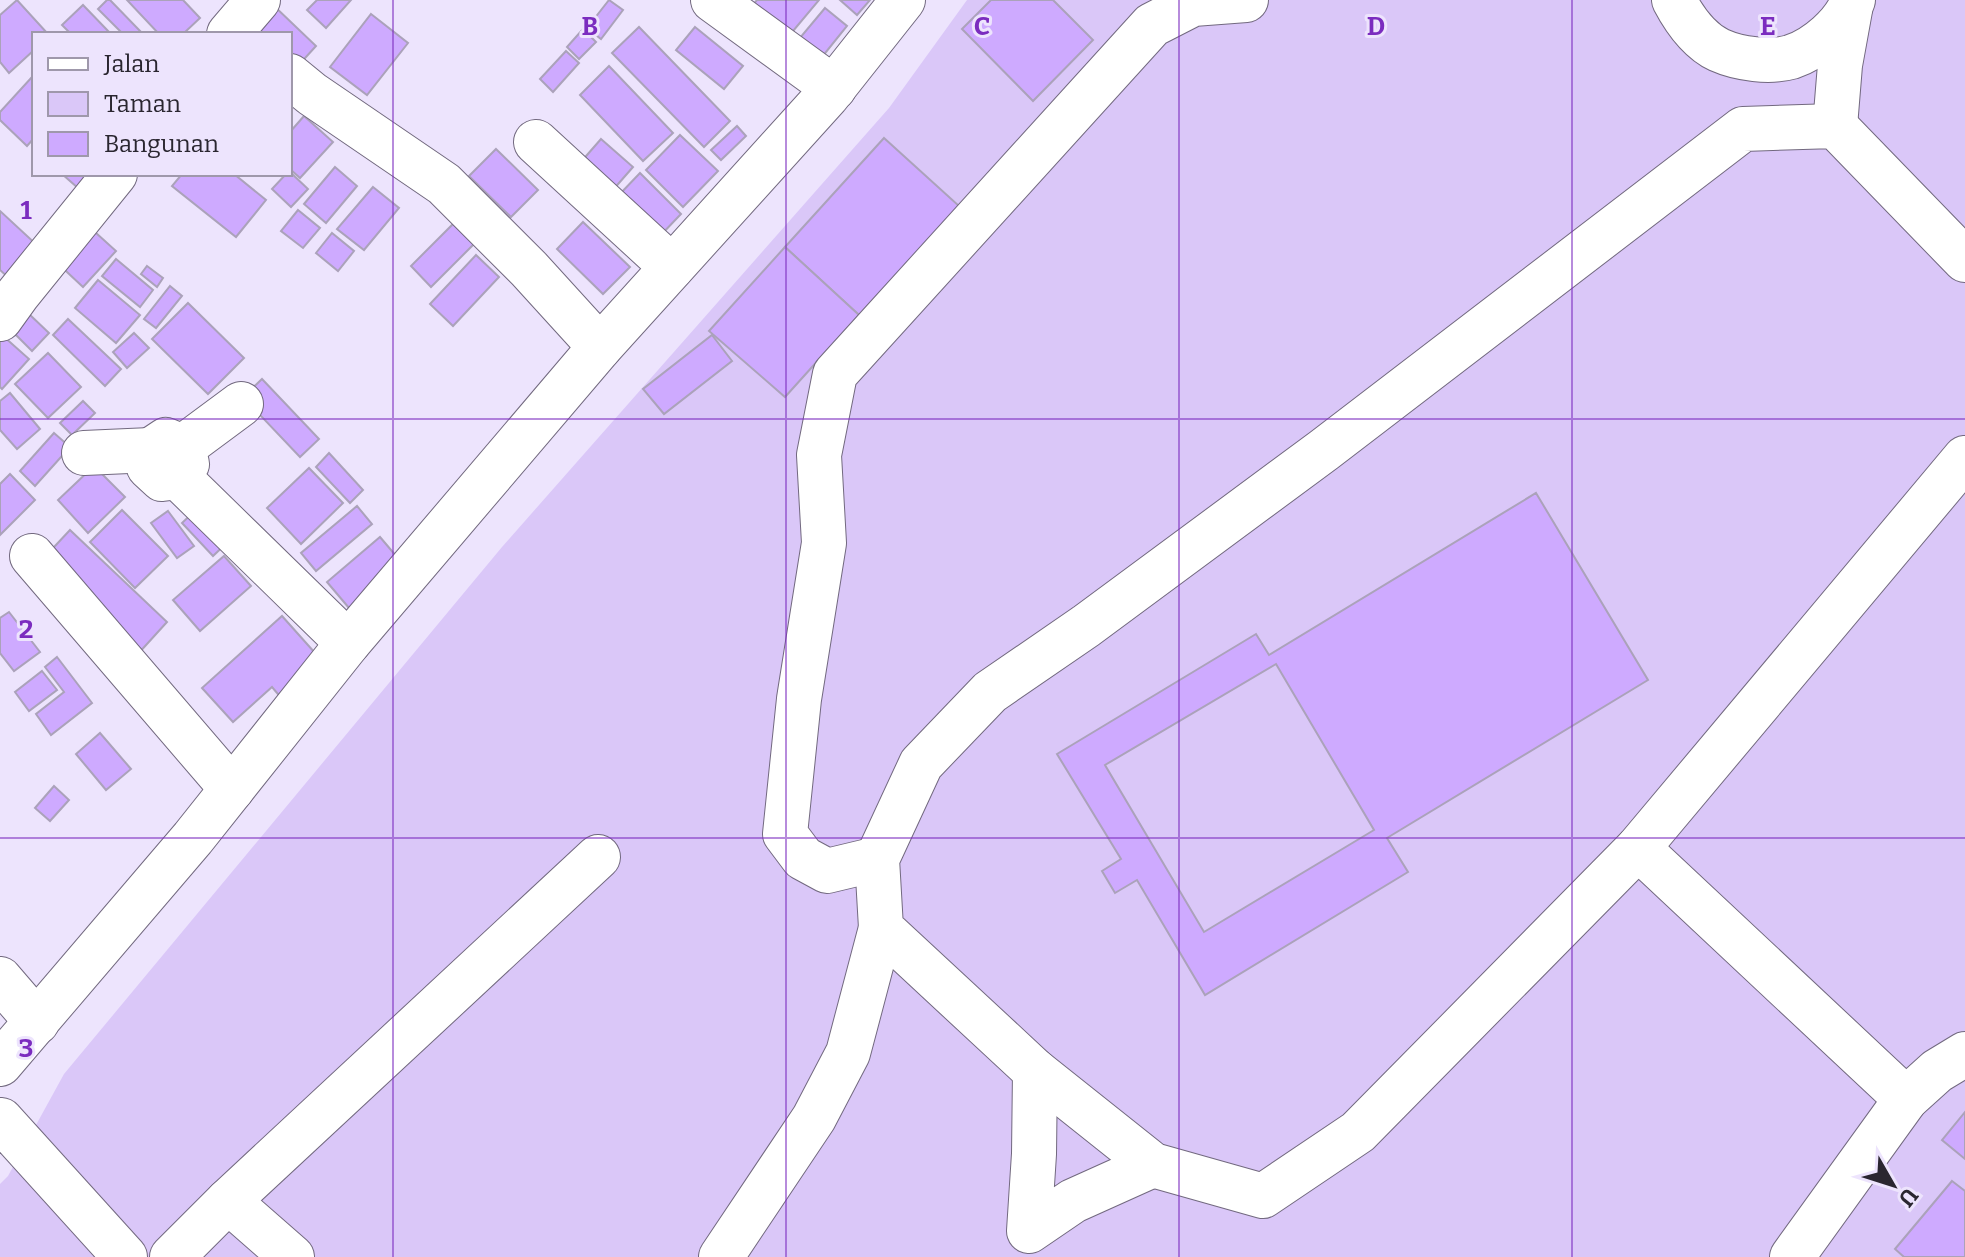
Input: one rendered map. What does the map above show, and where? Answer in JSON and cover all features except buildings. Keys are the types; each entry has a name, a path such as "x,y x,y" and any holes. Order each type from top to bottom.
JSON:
{"street":[{"path":"713,0 834,88"},
{"path":"0,1064 193,838 348,643 600,347 834,88 903,0"},
{"path":"877,859 827,871 803,858 785,834 799,699 824,543 819,455 835,374 1151,13 1193,4 1246,0"},
{"path":"1674,0 1688,25 1717,49 1745,81 1750,105 1743,129"},
{"path":"1717,49 1753,60 1791,57 1825,39 1851,5"},
{"path":"1835,126 1840,65 1851,5"},
{"path":"292,78 444,184 529,269 600,347"},
{"path":"721,1257 814,1118 848,1053 881,928 877,859 921,764 990,692 1086,626 1324,450 1743,129 1835,126 1965,260"},
{"path":"536,142 672,267"},
{"path":"6,297 113,176"},
{"path":"84,453 171,458 241,404"},
{"path":"171,458 348,643"},
{"path":"881,928 1035,1071 1153,1165 1263,1196 1358,1132 1638,848 1965,458"},
{"path":"32,556 232,789"},
{"path":"1638,848 1906,1099"},
{"path":"172,1257 228,1201 598,857"},
{"path":"0,979 37,1022"},
{"path":"37,1022 1,1120 125,1257"},
{"path":"1792,1257 1906,1099 1937,1071 1965,1054"},
{"path":"1025,1244 1034,1154 1035,1071"},
{"path":"1025,1244 1073,1201 1153,1165"},
{"path":"228,1201 292,1257"}],"green space":[{"path":"967,0 1965,0 1965,1257 0,1257 0,1184 8,1176 64,1074 502,547 889,108"}]}
